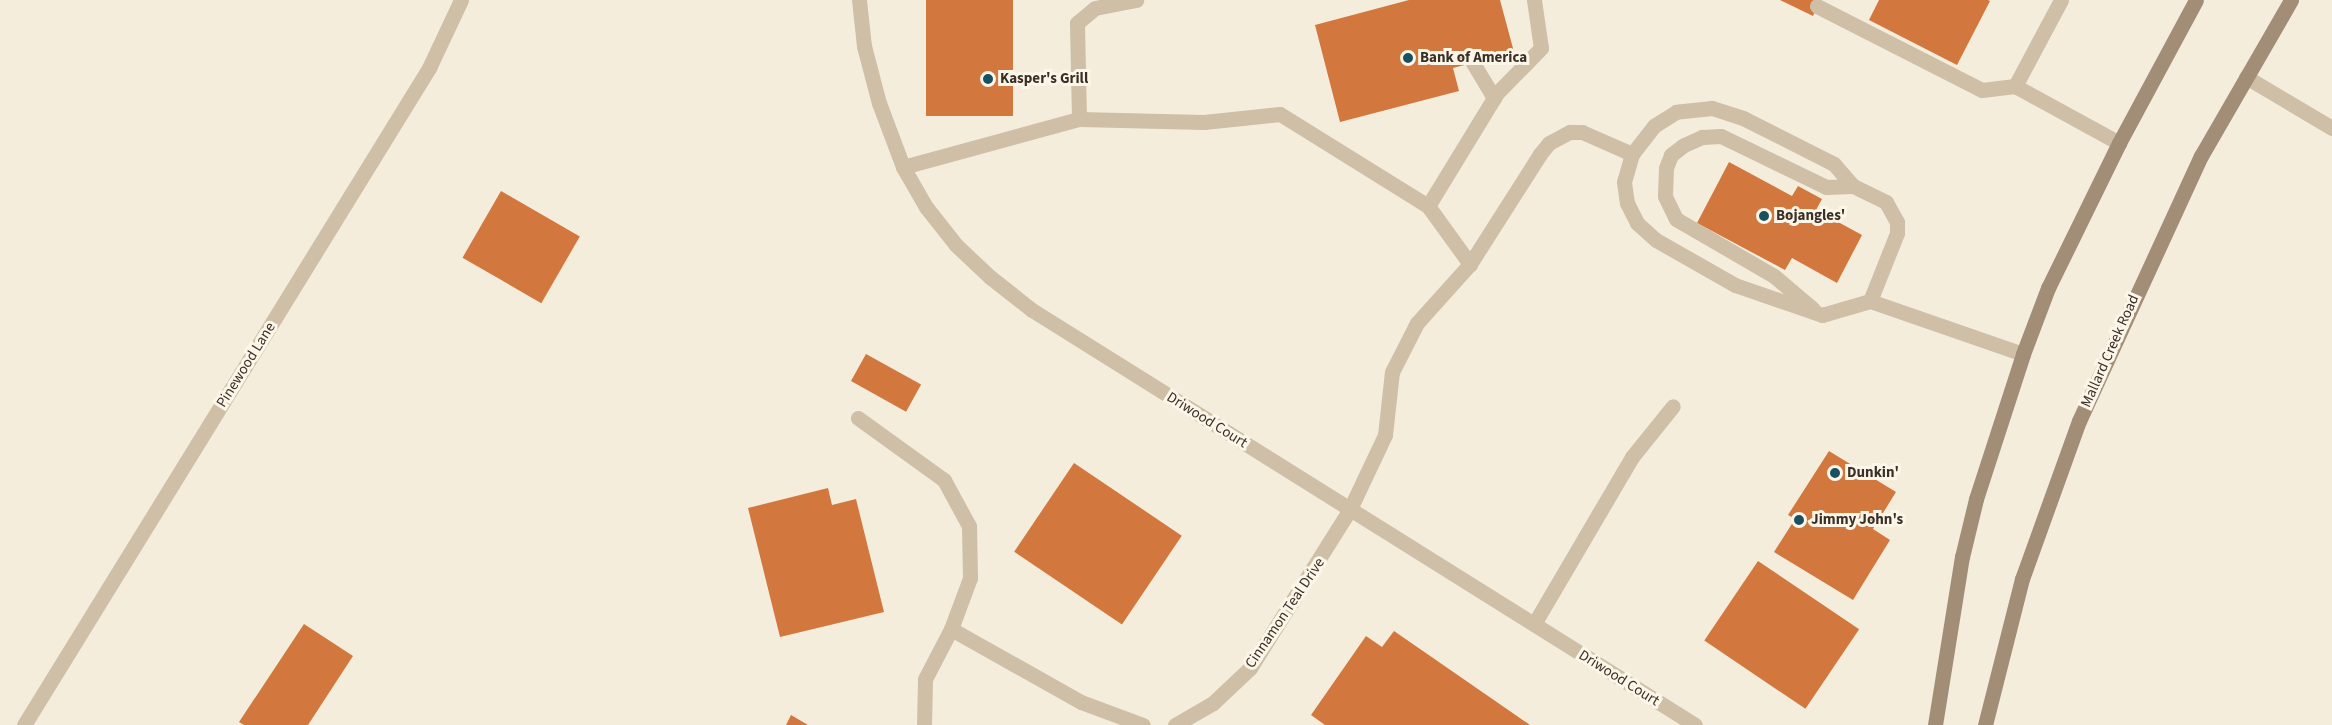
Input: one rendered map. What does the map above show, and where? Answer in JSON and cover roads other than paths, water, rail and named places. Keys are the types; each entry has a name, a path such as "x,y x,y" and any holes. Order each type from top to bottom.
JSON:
{"main road":[{"path":"1935,725 1943,661 1970,522 2024,354 2048,288 2118,143 2196,0"},
{"name":"Mallard Creek Road","path":"1985,725 2022,579 2079,421 2162,234 2246,77 2291,0"}],"street":[{"name":"Pinewood Lane","path":"24,725 429,68 461,0"},
{"name":"Driwood Court","path":"859,0 864,46 879,103 903,166 926,207 956,245 1032,310 1695,725"},
{"path":"1079,119 1077,23 1095,8 1136,0"},
{"path":"1428,206 1494,98 1541,48 1534,0"},
{"path":"2015,86 2061,0"},
{"path":"1817,6 1982,90 2015,86 2118,143"},
{"path":"1473,63 1494,98"},
{"path":"2246,77 2332,128"},
{"path":"1870,301 1897,233 1897,222 1886,202 1854,186 1834,164 1743,118 1712,108 1676,111 1654,126 1632,154 1624,182 1627,203 1637,223 1656,240 1735,285 1819,314 1870,301 2024,354"},
{"path":"903,166 1079,119 1204,122 1280,114 1428,206 1470,264"},
{"name":"Cinnamon Teal Drive","path":"1175,725 1194,721 1250,668 1350,509 1385,435 1392,372 1417,323 1470,264 1540,154 1560,136 1582,132 1632,154"},
{"path":"1819,314 1774,276 1676,219 1665,196 1666,168 1671,155 1684,145 1702,137 1720,136 1826,187 1854,186"},
{"path":"1534,624 1632,457 1673,406"},
{"path":"858,418 944,480 969,526 970,578 951,629 925,679 924,725"},
{"path":"951,629 1081,702 1143,725"}],"place":[{"name":"Bank of America","path":"1408,58"},
{"name":"Kasper's Grill","path":"988,79"},
{"name":"Bojangles'","path":"1764,216"},
{"name":"Dunkin'","path":"1835,473"},
{"name":"Jimmy John's","path":"1799,520"}]}
